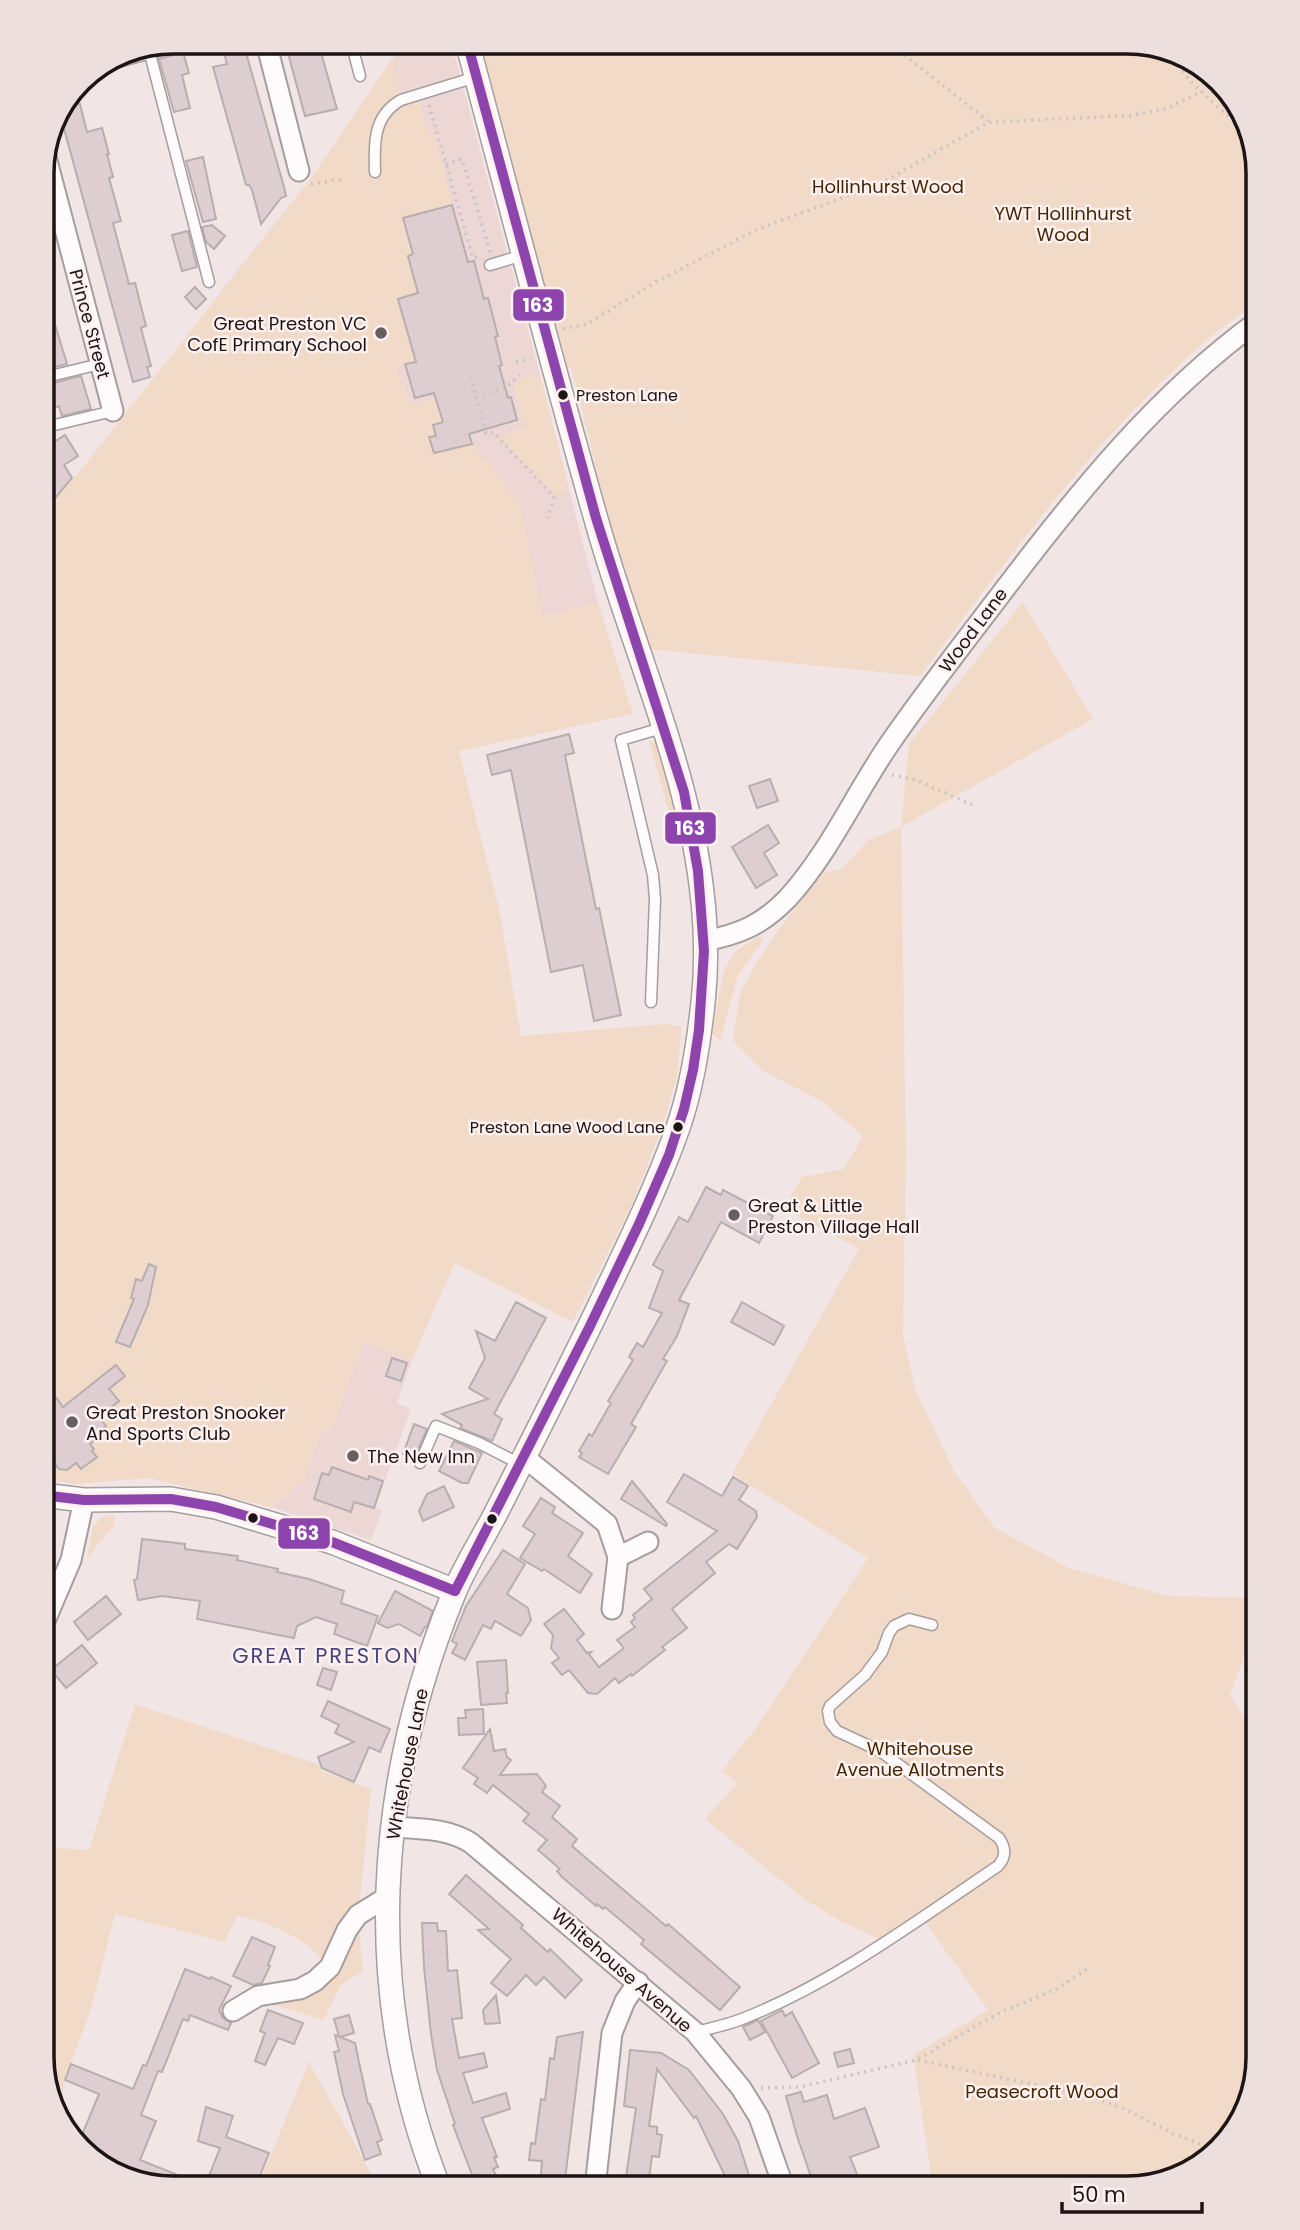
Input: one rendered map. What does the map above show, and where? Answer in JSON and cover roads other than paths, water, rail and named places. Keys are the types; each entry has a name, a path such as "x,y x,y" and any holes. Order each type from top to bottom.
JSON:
{"street":[{"path":"269,54 299,171"},
{"path":"54,1496 84,1500 171,1499 216,1507 332,1542 455,1591 638,1225 676,1136 685,1106 704,999 705,941 703,899 684,793 665,727 612,572 544,334 470,54"},
{"name":"Prince Street","path":"55,191 113,411"},
{"name":"Wood Lane","path":"705,941 745,931 787,899 828,844 919,702 1078,494 1133,432 1246,331"},
{"path":"522,1461 607,1524 618,1558 612,1609"},
{"path":"54,1599 71,1560 84,1500"},
{"path":"618,1558 648,1542"},
{"name":"Whitehouse Lane","path":"434,2175 425,2154 398,2050 390,2000 387,1897 393,1827 409,1733 425,1669 455,1591"},
{"name":"Whitehouse Avenue","path":"393,1827 439,1830 461,1836 695,2032 741,2088 759,2117 780,2176"},
{"path":"233,2011 258,1996 300,1989 315,1981 330,1967 347,1930 358,1915 387,1897"},
{"path":"595,2175 612,2033 625,2001 638,1982"}],"lane":[{"path":"354,54 360,76"},
{"path":"151,57 209,282"},
{"path":"375,172 375,140 381,116 390,107 401,100 476,77"},
{"path":"490,265 523,254"},
{"path":"55,375 100,364"},
{"path":"55,425 113,411"},
{"path":"651,1002 655,899 653,875 621,740 665,727"},
{"path":"420,1463 436,1426 522,1461"},
{"path":"695,2032 740,2020 842,1969 923,1917 1002,1861 1004,1849 999,1838 889,1757 838,1731 830,1722 828,1711 831,1706 865,1675 882,1652 888,1633 894,1626 909,1619 932,1625"}],"place":[{"name":"Great Preston VC CofE Primary School","path":"381,333"},
{"name":"Preston Lane","path":"563,395"},
{"name":"Preston Lane Wood Lane","path":"678,1127"},
{"name":"Great & Little Preston Village Hall","path":"734,1215"},
{"name":"Great Preston Snooker And Sports Club","path":"72,1422"},
{"name":"The New Inn","path":"353,1456"}],"district":[{"name":"GREAT PRESTON","path":"326,1655"}],"park label":[{"name":"Hollinhurst Wood","path":"888,186"},
{"name":"YWT Hollinhurst Wood","path":"1063,223"},
{"name":"Whitehouse Avenue Allotments","path":"920,1758"},
{"name":"Peasecroft Wood","path":"1042,2091"}]}
